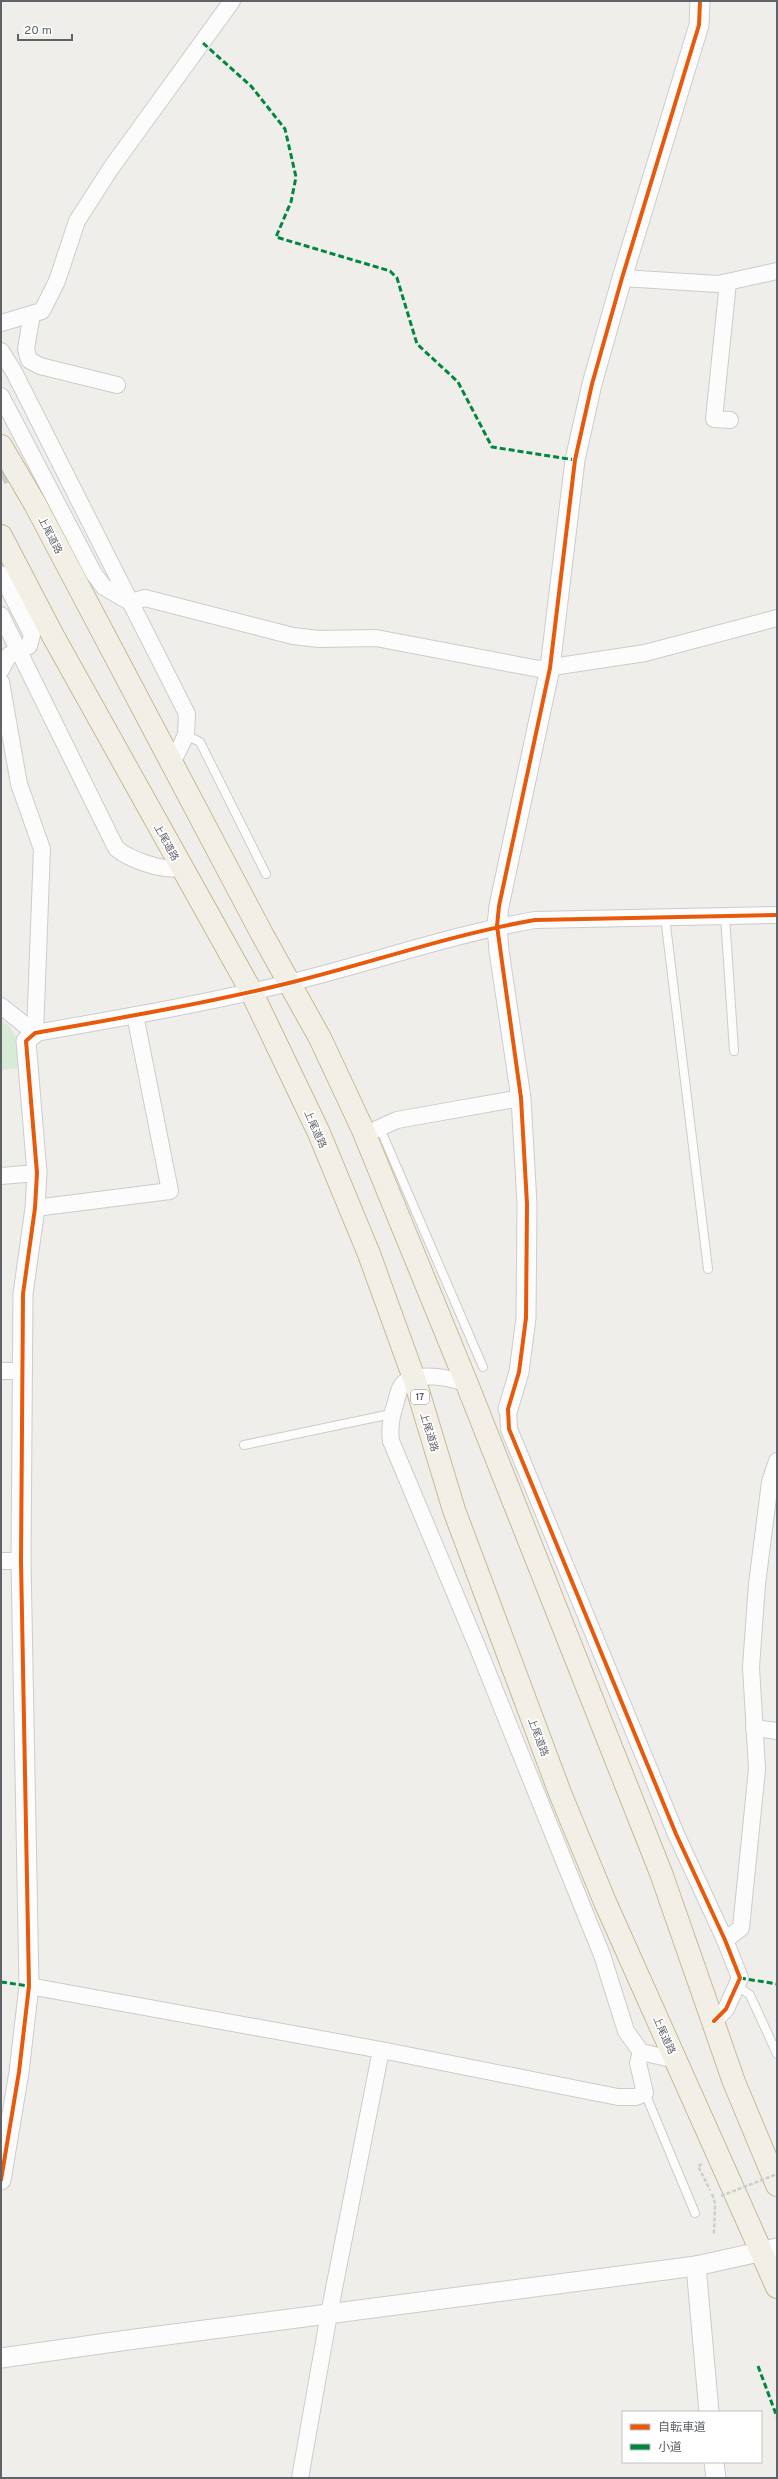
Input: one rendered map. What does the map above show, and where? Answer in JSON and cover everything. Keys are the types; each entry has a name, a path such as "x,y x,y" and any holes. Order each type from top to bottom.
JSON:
{"highway":[{"name":"上尾道路","path":"1,446 35,504 262,934 291,982 370,1130 467,1384 661,1873 714,2021 734,2082 777,2185"},
{"name":"上尾道路","path":"1,536 52,634 250,991 322,1140 369,1254 414,1378 454,1510 516,1678 605,1902 676,2060 769,2251 777,2287"}],"street":[{"path":"1,323 42,311 57,282 77,221 111,168 232,1"},
{"path":"696,2 699,25 622,278 592,384 575,460 550,668 499,906 497,926 521,1098 527,1204 526,1318 518,1372 508,1409 509,1429 676,1834 725,1940 740,1978 726,2009 714,2021"},
{"path":"622,278 718,284 777,272"},
{"path":"728,282 714,418 730,420"},
{"path":"32,314 26,349 29,360 40,366 117,385"},
{"path":"1,351 187,714 186,735 172,763"},
{"path":"1,396 29,462 94,574 104,587 130,602 145,598 293,636 319,639 376,638 539,669 645,653 777,618"},
{"path":"1,574 32,635 29,646 8,655 1,670"},
{"path":"1,615 20,650 116,848 132,858 167,869 181,867"},
{"path":"1,682 19,784 42,849 35,1033"},
{"path":"1,2180 19,2072 29,1986 21,1561 23,1294 35,1208 37,1174 26,1042 35,1033 135,1015 291,982 497,926 535,920 777,915"},
{"path":"1,1006 35,1033"},
{"path":"35,1208 170,1191 135,1015"},
{"path":"370,1130 397,1120 521,1098"},
{"path":"1,1176 37,1174"},
{"path":"1,1371 23,1371"},
{"path":"467,1384 450,1377 414,1378 402,1385 391,1414 389,1428 391,1441 477,1646 602,1956 626,2031 640,2052 676,2060"},
{"path":"725,1940 741,1928 757,1769 751,1667 757,1584 770,1482 777,1461"},
{"path":"1,1561 21,1561"},
{"path":"754,1728 777,1731"},
{"path":"29,1986 381,2050 618,2097 636,2097 645,2093 638,2063 640,2052"},
{"path":"300,2478 329,2314 381,2050"},
{"path":"1,2358 696,2266 769,2251"},
{"path":"696,2266 709,2411"},
{"path":"714,2463 716,2478"}],"lane":[{"path":"186,735 200,742 266,874"},
{"path":"725,916 734,1051"},
{"path":"665,917 708,1269"},
{"path":"370,1130 382,1133 483,1367"},
{"path":"244,1445 391,1414"},
{"path":"737,1986 750,1995 777,2054"},
{"path":"645,2093 695,2213"}],"path":[{"path":"721,2196 777,2174"},
{"path":"712,2194 715,2203 714,2234"}],"green space":[{"path":"1,1020 12,1030 15,1035 18,1068 1,1070"}],"tunnel":[{"path":"1,477 24,465"}],"marked path":[{"path":"203,43 251,86 285,129 296,177 291,202 276,237 390,271 397,278 417,344 458,382 492,447 575,460"},
{"path":"740,1978 777,1984"},
{"path":"1,1982 29,1986"},
{"path":"758,2366 777,2417"}],"cycle path":[{"path":"700,1 699,25 622,278 592,384 575,460 550,668 499,906 497,926 521,1098 527,1204 526,1318 519,1372 508,1409 509,1429 676,1834 725,1940 740,1978 726,2009 714,2021"},
{"path":"1,2180 19,2072 29,1986 21,1561 23,1294 35,1208 37,1173 26,1041 35,1033 164,1010 261,990 474,933 535,920 777,915"}]}
